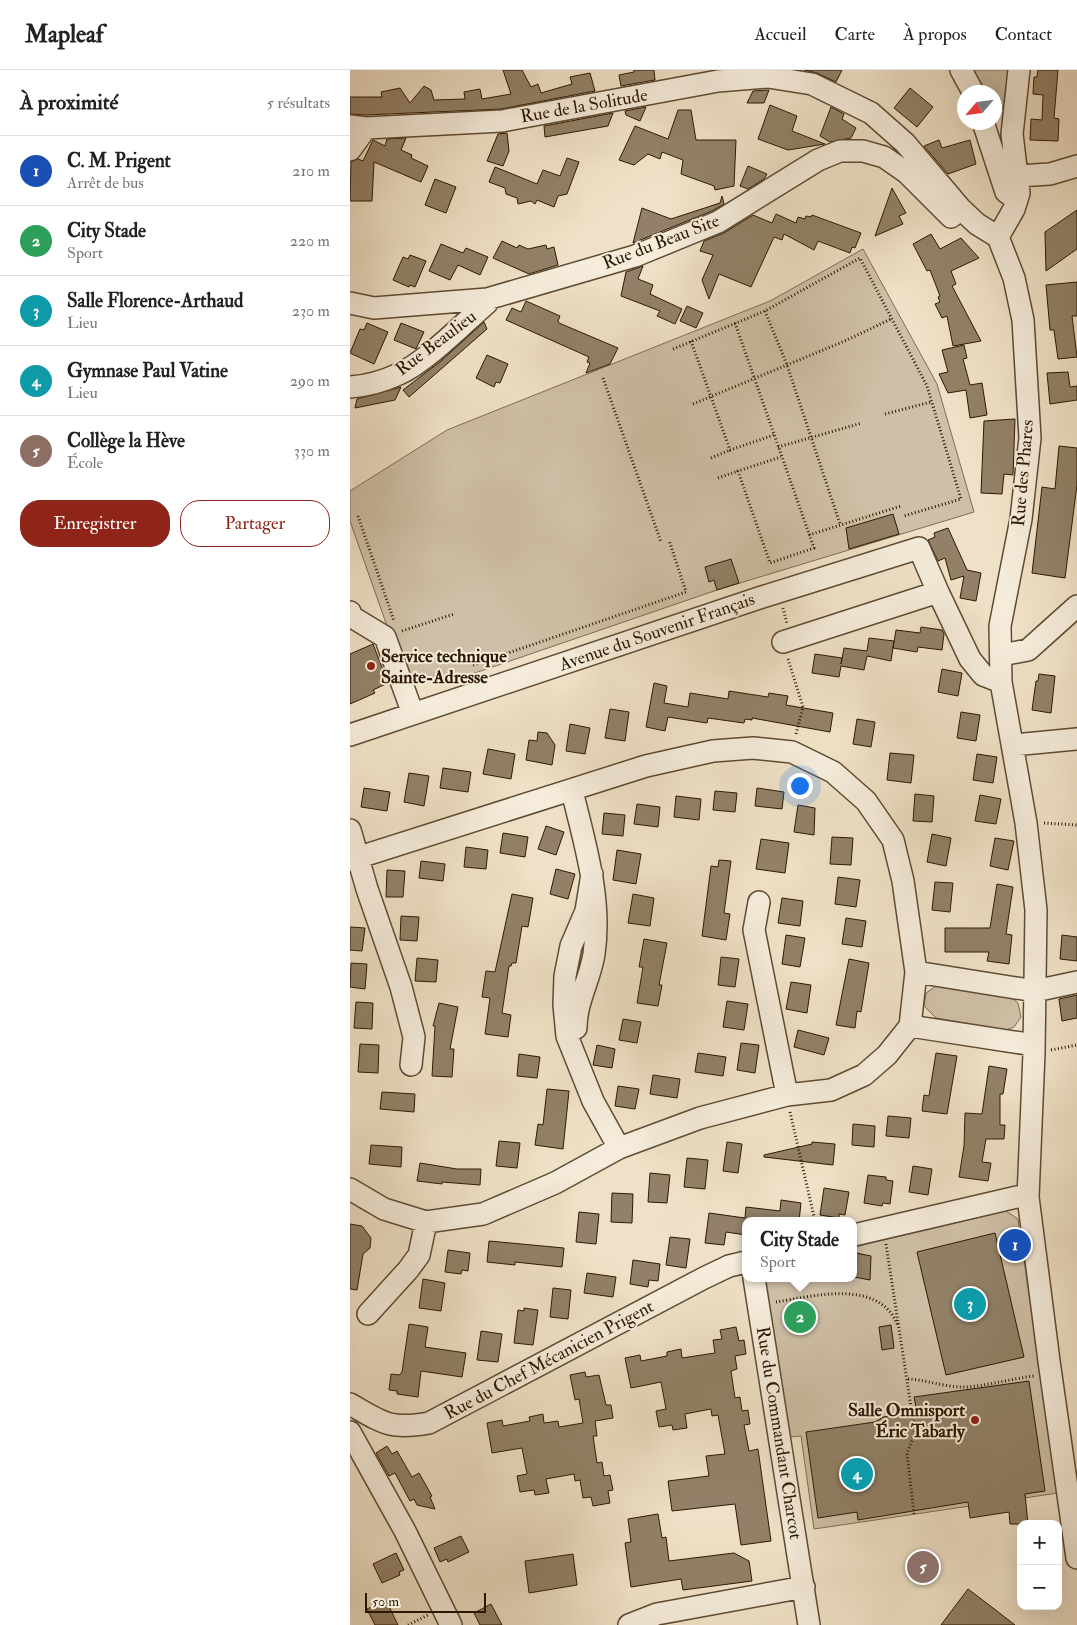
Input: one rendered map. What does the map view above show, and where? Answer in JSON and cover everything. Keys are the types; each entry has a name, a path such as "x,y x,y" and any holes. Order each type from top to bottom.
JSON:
{"street":[{"path":"962,70 970,85"},
{"path":"998,237 1017,200 1017,176 1012,134 1019,70"},
{"name":"Rue de la Solitude","path":"358,127 502,120 718,81 768,77 812,84 870,113 905,143 961,209 977,224 998,237"},
{"path":"350,150 358,127"},
{"path":"986,130 1006,192 1017,200"},
{"name":"Rue du Beau Site","path":"350,303 374,308 487,299 635,256 718,222 818,160 840,151 863,151 884,157 907,173 951,217 961,209"},
{"path":"1017,176 1050,174 1077,166"},
{"name":"Rue des Phares","path":"998,237 1014,278 1023,320 1030,438 1021,519 1000,626 1001,682 1026,823 1036,910 1034,1049 1028,1197 1048,1361 1077,1558"},
{"name":"Rue Beaulieu","path":"350,388 365,386 400,374 433,350 487,303 487,299"},
{"name":"Avenue du Souvenir Français","path":"350,735 778,592 919,548 938,592"},
{"path":"787,640 938,592 970,658 982,675 1001,682"},
{"path":"1001,655 1028,650 1077,606"},
{"path":"350,612 352,617 385,637 413,714"},
{"path":"1013,745 1077,739"},
{"path":"350,1189 384,1209 426,1222 484,1214 555,1183 619,1148 700,1118 787,1095 831,1090 864,1075 887,1054 910,1026 916,972 903,882 893,840 866,801 833,772 792,752 753,748 713,751 646,766 572,791 354,858"},
{"path":"572,791 592,874 596,915 594,955 576,1011 575,1058 593,1101 619,1148"},
{"path":"350,830 354,858 401,987 414,1037 411,1065"},
{"path":"759,902 754,930 787,1095"},
{"path":"916,972 1035,991 1077,982"},
{"path":"910,1026 1034,1049"},
{"path":"857,1234 1017,1197 1028,1197"},
{"path":"368,1314 419,1255 426,1222"},
{"name":"Rue du Chef Mécanicien Prigent","path":"350,1404 381,1422 404,1428 429,1423 704,1278 729,1266 742,1263"},
{"name":"Rue du Commandant Charcot","path":"755,1282 809,1625"},
{"path":"350,1432 405,1530 451,1625"},
{"path":"629,1625 657,1614 804,1587"}],"path":[{"path":"673,348 765,311 860,258 927,386 962,500 904,516"},
{"path":"765,311 787,365 840,524"},
{"path":"693,404 847,340 891,319"},
{"path":"735,323 814,548 770,563 738,471"},
{"path":"691,341 730,450"},
{"path":"603,378 661,542"},
{"path":"886,414 931,402"},
{"path":"778,447 862,423"},
{"path":"711,458 774,435"},
{"path":"718,478 781,457"},
{"path":"809,535 901,506"},
{"path":"358,516 395,623"},
{"path":"473,664 686,592 669,540"},
{"path":"778,592 803,706 792,752"},
{"path":"398,632 454,614"},
{"path":"1026,823 1077,825"},
{"path":"1034,1049 1077,1044"},
{"path":"787,1095 814,1217"},
{"path":"883,1228 915,1433 907,1453 914,1514"},
{"path":"758,1305 834,1294 857,1294 869,1297 886,1308 896,1322 901,1334"},
{"path":"908,1379 928,1380 944,1386 966,1387 1042,1375 1042,1362 1048,1361"}],"shaded area":[{"path":"967,70 1008,70 1008,99 1002,108 1002,85 975,85"},
{"path":"863,249 937,384 974,512 717,590 440,685 437,675 411,684 387,626 350,521 350,491 447,430 770,301"},
{"path":"936,986 1012,998 1018,1003 1021,1017 1014,1027 1006,1030 936,1018 924,1006 926,993"},
{"path":"1006,1211 1018,1219 1058,1493 814,1529 801,1436 790,1437 762,1282 857,1282 857,1246"}],"building":[{"path":"503,70 522,70 531,87 538,84 541,93 572,84 570,77 590,73 595,91 501,109 366,115 350,114 350,97 382,97 381,92 400,88 410,103 424,86 431,90 434,100 465,99 464,92 480,89 482,99 511,94"},
{"path":"634,70 654,70 655,80 621,86 619,75 634,72"},
{"path":"804,70 842,70 836,82 817,73"},
{"path":"1038,70 1058,70 1054,118 1059,119 1058,141 1030,140 1031,119 1042,120 1043,95 1033,94 1034,77 1037,77"},
{"path":"910,88 933,107 917,127 894,108"},
{"path":"769,90 764,103 747,103 753,91"},
{"path":"770,105 797,116 792,131 825,144 788,150 758,139"},
{"path":"646,107 640,121 626,115 625,111"},
{"path":"831,107 844,114 842,119 856,128 851,138 830,142 820,136"},
{"path":"678,110 691,110 696,140 736,140 734,186 715,190 714,186 681,174 683,160 662,152 660,159 648,154 634,165 619,160 635,126 668,139"},
{"path":"613,113 608,126 545,137 544,126"},
{"path":"507,133 509,151 503,166 487,161 498,134"},
{"path":"406,138 401,150 412,155 411,158 428,166 421,182 374,162 372,201 350,201 351,162 358,159 363,161 373,140 385,146 387,139"},
{"path":"939,140 942,148 970,140 976,164 948,174 924,146"},
{"path":"567,158 579,162 567,194 558,196 554,207 537,200 535,204 531,201 518,204 517,198 506,194 505,188 489,182 495,167 537,184 543,170 560,176"},
{"path":"748,166 767,174 764,179 748,189 740,186"},
{"path":"435,179 456,187 446,213 425,205"},
{"path":"892,188 906,213 899,216 903,224 875,236"},
{"path":"722,196 724,204 712,211 633,243 642,208 671,219 720,203"},
{"path":"1077,210 1077,249 1046,271 1045,232"},
{"path":"776,214 796,223 798,217 805,219 806,216 811,217 812,215 861,233 855,248 852,247 850,253 818,241 814,250 784,234 782,240 774,237 751,287 719,274 709,299 702,280 713,255 700,251 704,241 724,233 753,215 772,223"},
{"path":"931,234 940,249 961,238 979,258 951,271 956,284 952,286 981,341 953,346 947,316 942,318 935,304 940,302 938,297 940,296 930,270 927,271 913,244"},
{"path":"502,241 517,248 519,245 528,249 546,245 547,249 554,247 558,265 529,274 493,258"},
{"path":"441,244 463,253 466,248 488,257 480,275 458,265 450,280 429,271"},
{"path":"410,255 426,261 415,287 410,285 409,287 393,280 403,257 408,259"},
{"path":"643,266 638,279 653,285 650,294 682,309 675,324 657,316 660,311 621,296 626,272"},
{"path":"1077,282 1077,316 1072,316 1077,357 1058,359 1054,330 1050,330 1046,285"},
{"path":"526,301 560,316 559,323 618,348 610,364 586,373 590,363 587,362 589,357 506,320 512,308 521,312"},
{"path":"687,306 703,313 696,328 680,321"},
{"path":"484,322 487,329 409,397 403,390 441,361"},
{"path":"367,323 388,332 374,364 350,353 360,329 364,330"},
{"path":"401,323 424,332 416,349 394,340"},
{"path":"964,345 967,358 963,359 970,385 982,383 987,415 970,418 966,390 948,393 939,374 948,372 942,350"},
{"path":"487,355 508,364 500,383 496,382 494,387 476,378"},
{"path":"1068,372 1070,387 1077,386 1077,400 1050,404 1047,373"},
{"path":"401,387 395,400 355,408 357,399"},
{"path":"1015,419 1013,475 1004,474 1002,494 981,493 984,421"},
{"path":"1059,446 1077,448 1077,485 1065,578 1032,573 1042,487 1055,489"},
{"path":"893,514 899,534 849,549 846,528"},
{"path":"948,528 967,570 981,573 976,601 960,598 964,576 951,580 945,558 938,561 928,540 935,537 934,533"},
{"path":"731,559 739,583 717,590 714,580 709,582 705,567"},
{"path":"921,627 942,630 944,634 942,650 918,647 917,652 893,648 896,630 920,633"},
{"path":"869,638 894,641 891,661 867,656 864,670 841,666 839,677 812,673 815,654 842,658 841,664 844,648 867,651"},
{"name":"Service technique Sainte-Adresse","path":"373,644 388,683 373,690 375,693 350,704 350,654"},
{"path":"942,669 962,673 958,696 938,692"},
{"path":"1039,674 1055,676 1051,713 1032,710 1036,681 1038,681"},
{"path":"654,683 667,686 664,703 688,707 690,693 728,699 729,691 768,697 769,693 788,696 786,705 833,713 830,732 752,718 752,720 745,719 744,723 708,718 707,723 668,717 665,731 646,727"},
{"path":"610,709 629,712 625,741 605,738"},
{"path":"961,712 980,715 976,741 957,738"},
{"path":"857,719 875,722 871,747 853,744"},
{"path":"570,724 590,728 585,754 566,751"},
{"path":"538,732 547,733 555,745 552,765 526,760 529,740 537,741"},
{"path":"488,749 515,754 511,779 483,774"},
{"path":"890,753 914,755 911,783 887,780"},
{"path":"977,754 997,757 993,783 973,780"},
{"path":"443,768 471,772 468,792 440,788"},
{"path":"409,773 429,776 424,806 404,802"},
{"path":"364,788 390,792 387,811 361,807"},
{"path":"757,788 784,792 782,809 755,806"},
{"path":"715,791 737,793 735,812 713,810"},
{"path":"915,794 934,796 932,822 913,821"},
{"path":"980,795 1001,799 996,824 975,821"},
{"path":"676,796 701,799 699,820 674,817"},
{"path":"637,804 660,807 658,827 634,824"},
{"path":"798,805 815,808 814,835 794,832"},
{"path":"604,813 625,815 623,836 602,834"},
{"path":"546,826 564,832 556,855 538,849"},
{"path":"503,833 528,837 525,857 500,853"},
{"path":"932,834 951,838 946,866 927,862"},
{"path":"832,837 853,838 851,865 830,864"},
{"path":"995,838 1014,841 1008,870 990,866"},
{"path":"761,839 789,843 785,873 756,869"},
{"path":"466,847 488,850 486,869 464,867"},
{"path":"617,850 641,854 636,884 613,880"},
{"path":"719,860 731,861 724,913 730,914 726,940 702,936 711,866 718,867"},
{"path":"421,861 445,864 443,881 419,878"},
{"path":"556,869 575,874 568,899 550,894"},
{"path":"387,870 405,871 403,897 386,897"},
{"path":"838,877 860,880 856,907 835,904"},
{"path":"935,882 953,883 950,912 932,910"},
{"path":"997,884 1013,887 1006,934 1012,935 1009,964 987,961 989,952 945,952 945,928 990,928"},
{"path":"512,894 533,898 528,927 522,926 516,963 512,963 509,966 502,1013 511,1015 508,1037 485,1034 490,998 482,997 486,971 495,972"},
{"path":"633,894 654,898 650,926 628,923"},
{"path":"782,898 803,901 800,926 778,923"},
{"path":"401,916 419,917 417,941 400,940"},
{"path":"846,918 866,921 862,947 842,944"},
{"path":"350,927 365,928 362,951 350,950"},
{"path":"786,935 805,938 800,967 782,964"},
{"path":"1062,935 1077,937 1077,961 1060,959"},
{"path":"644,939 667,943 659,985 662,985 658,1006 637,1003 643,967 639,967"},
{"path":"721,957 739,959 735,987 718,985"},
{"path":"417,958 438,960 436,982 415,981"},
{"path":"849,959 869,963 861,1012 857,1011 855,1028 836,1025"},
{"path":"351,963 367,964 365,989 350,987"},
{"path":"791,982 811,985 807,1013 786,1009"},
{"path":"1077,995 1077,1018 1062,1021 1059,999"},
{"path":"727,1001 748,1004 744,1030 723,1027"},
{"path":"356,1002 373,1003 372,1029 354,1028"},
{"path":"439,1003 458,1007 450,1049 454,1049 452,1077 432,1076 435,1026 433,1026"},
{"path":"623,1019 641,1022 637,1043 619,1040"},
{"path":"798,1030 829,1038 824,1055 794,1047"},
{"path":"741,1043 759,1045 755,1073 737,1070"},
{"path":"360,1044 379,1045 378,1073 358,1072"},
{"path":"597,1045 615,1049 612,1068 593,1065"},
{"path":"698,1053 726,1057 723,1076 695,1072"},
{"path":"936,1053 957,1056 947,1114 922,1111 924,1095 929,1096"},
{"path":"519,1054 540,1057 537,1078 517,1076"},
{"path":"989,1066 1007,1069 1003,1094 1000,1094 1000,1125 1005,1125 1004,1139 986,1139 982,1162 991,1163 988,1181 959,1177 964,1146 965,1113 982,1114"},
{"path":"653,1075 680,1079 677,1098 650,1094"},
{"path":"618,1086 639,1089 635,1109 615,1106"},
{"path":"547,1089 569,1091 563,1149 535,1145 538,1124 543,1125"},
{"path":"382,1092 415,1094 414,1112 380,1109"},
{"path":"888,1116 911,1118 909,1138 886,1136"},
{"path":"853,1124 875,1126 874,1147 852,1145"},
{"path":"499,1141 520,1143 517,1168 496,1166"},
{"path":"727,1142 742,1144 738,1173 723,1171"},
{"path":"812,1142 835,1144 833,1165 764,1157 764,1155 812,1144"},
{"path":"371,1145 402,1147 401,1167 369,1164"},
{"path":"687,1158 708,1160 705,1189 684,1187"},
{"path":"420,1163 457,1169 481,1169 480,1185 417,1181"},
{"path":"913,1166 932,1169 928,1195 909,1192"},
{"path":"650,1173 670,1175 667,1203 648,1202"},
{"path":"868,1175 886,1177 886,1180 893,1181 890,1204 883,1203 882,1206 864,1203"},
{"path":"824,1188 849,1192 845,1215 839,1214 839,1217 833,1217 820,1215"},
{"path":"612,1193 633,1194 632,1223 611,1222"},
{"path":"781,1200 801,1203 799,1217 745,1217 746,1207 780,1211"},
{"path":"579,1212 599,1214 596,1244 576,1242"},
{"path":"709,1213 742,1218 742,1234 726,1232 724,1245 705,1243"},
{"path":"350,1224 362,1226 371,1238 370,1248 363,1254 357,1290 350,1289"},
{"path":"995,1233 1024,1357 946,1375 917,1252"},
{"path":"670,1237 690,1239 686,1268 666,1265"},
{"path":"489,1241 564,1248 562,1267 515,1262 515,1265 487,1262"},
{"path":"448,1250 470,1253 468,1271 462,1270 461,1274 445,1272"},
{"path":"857,1253 871,1256 870,1280 857,1278"},
{"path":"633,1260 660,1264 658,1281 649,1280 648,1287 630,1284"},
{"path":"587,1273 616,1277 613,1297 584,1293"},
{"path":"423,1279 445,1283 441,1311 419,1308"},
{"path":"553,1288 571,1290 568,1319 550,1317"},
{"path":"524,1308 538,1310 533,1345 514,1343 518,1310 524,1311"},
{"path":"409,1324 428,1327 425,1347 466,1353 462,1377 421,1371 418,1397 397,1394 397,1391 389,1390 391,1374 399,1375 402,1372"},
{"path":"891,1325 894,1348 882,1350 879,1327"},
{"path":"736,1327 739,1341 744,1340 746,1354 735,1356 737,1369 731,1371 735,1398 740,1397 742,1411 748,1410 750,1424 744,1425 749,1451 758,1449 771,1541 741,1545 735,1504 672,1511 668,1481 709,1476 706,1456 725,1454 718,1415 712,1416 711,1409 685,1414 687,1428 673,1430 672,1425 659,1427 656,1411 666,1409 661,1382 631,1388 625,1358 640,1355 641,1361 667,1356 667,1352 681,1349 682,1358 715,1353 713,1340 722,1339 720,1330"},
{"path":"481,1331 502,1334 498,1362 477,1360"},
{"path":"585,1372 586,1377 599,1375 606,1405 611,1405 613,1418 595,1421 597,1436 593,1436 597,1463 602,1462 604,1476 610,1475 613,1490 608,1491 610,1503 593,1506 591,1497 583,1498 580,1480 575,1481 574,1474 546,1479 549,1493 535,1495 534,1490 520,1492 517,1476 527,1474 522,1448 492,1453 487,1423 502,1420 503,1426 530,1421 529,1417 543,1414 544,1423 558,1421 559,1427 583,1423 579,1399 575,1400 570,1375"},
{"path":"1029,1381 1045,1491 1025,1494 1028,1520 1017,1520 1017,1524 1010,1524 1009,1512 970,1518 968,1502 858,1520 857,1512 818,1518 806,1432 875,1422 883,1417 917,1412 914,1397"},
{"path":"387,1446 392,1454 397,1451 412,1477 419,1473 432,1496 430,1497 435,1509 417,1505 414,1499 410,1501 395,1473 389,1476 376,1453"},
{"path":"658,1514 662,1538 666,1537 669,1561 734,1553 749,1561 752,1581 683,1590 681,1579 631,1587 625,1543 631,1542 628,1519"},
{"path":"461,1536 469,1552 448,1562 447,1559 440,1562 434,1548"},
{"path":"396,1553 404,1570 399,1572 400,1575 382,1583 373,1564"},
{"path":"573,1554 577,1585 529,1593 525,1561"},
{"path":"968,1589 993,1608 1015,1625 941,1625"},
{"path":"386,1600 398,1625 375,1625 367,1609"},
{"path":"491,1604 502,1625 480,1625 474,1613"}],"place":[{"name":"Service technique Sainte-Adresse","path":"371,666"},
{"name":"C. M. Prigent","path":"1015,1245"},
{"name":"Salle Florence-Arthaud","path":"970,1304"},
{"name":"City Stade","path":"800,1317"},
{"name":"Salle Omnisport Éric Tabarly","path":"975,1420"},
{"name":"Gymnase Paul Vatine","path":"857,1474"},
{"name":"Collège la Hève","path":"923,1567"}]}
